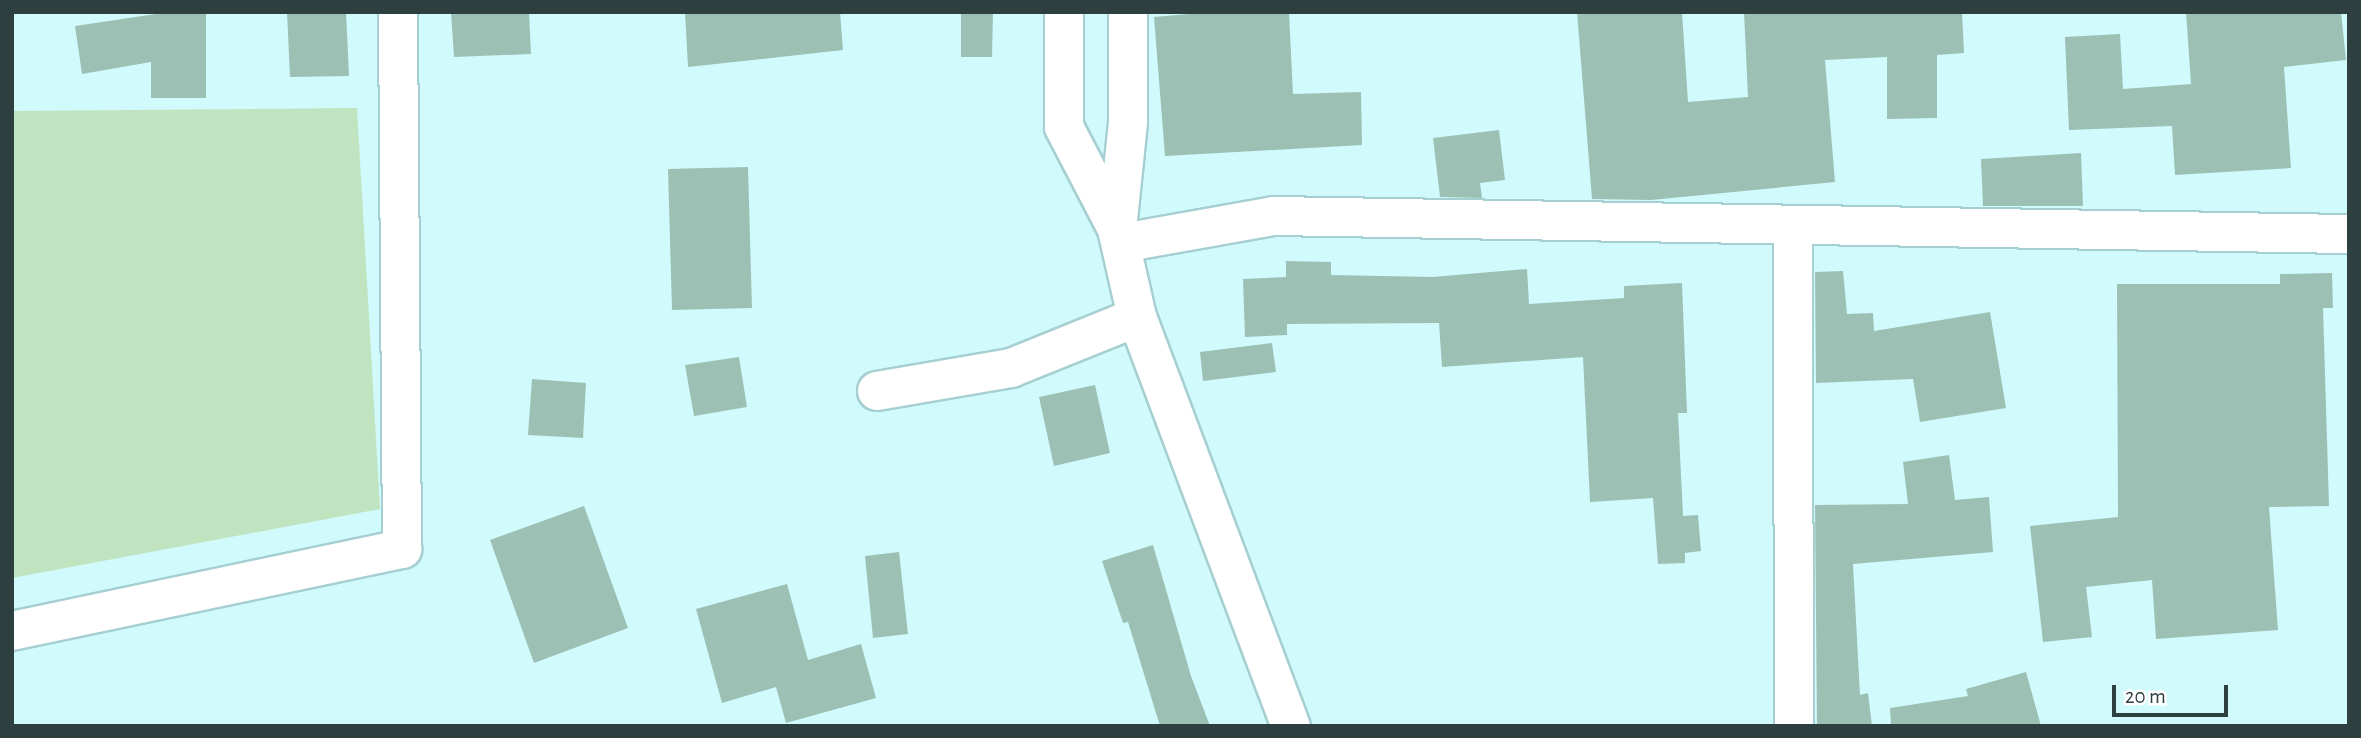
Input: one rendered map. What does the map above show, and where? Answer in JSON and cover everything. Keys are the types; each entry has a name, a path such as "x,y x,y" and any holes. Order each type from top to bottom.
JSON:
{"street":[{"path":"12,631 402,549 398,12"},
{"path":"1064,12 1064,127 1119,236 1138,317 1291,726"},
{"path":"1119,236 1128,122 1128,12"},
{"path":"1119,236 1273,216 1793,228 2349,234"},
{"path":"1793,228 1794,726"},
{"path":"877,391 1011,368 1138,317"}],"green space":[{"path":"357,108 380,509 12,578 12,111"}],"building":[{"path":"287,12 346,12 349,76 290,77"},
{"path":"451,12 529,12 531,54 454,57"},
{"path":"685,12 840,12 843,50 688,67"},
{"path":"961,12 993,12 992,57 961,57"},
{"path":"1212,12 1289,12 1293,94 1361,92 1362,145 1165,156 1154,17"},
{"path":"1577,12 1682,12 1688,102 1748,97 1744,12 1962,12 1964,53 1937,55 1937,118 1887,119 1887,57 1825,60 1835,182 1651,200 1592,199"},
{"path":"2186,12 2341,12 2346,60 2284,67 2291,168 2175,175 2172,126 2069,130 2065,37 2120,34 2123,89 2191,84"},
{"path":"156,14 206,14 206,98 151,98 151,62 82,74 75,26"},
{"path":"1499,130 1505,180 1480,183 1482,198 1440,197 1433,138"},
{"path":"2081,153 2083,206 1983,206 1981,159"},
{"path":"748,167 752,308 672,310 668,169"},
{"path":"1286,261 1331,262 1331,275 1433,277 1527,269 1529,304 1624,298 1624,286 1682,283 1687,413 1678,413 1683,516 1698,515 1701,551 1685,553 1685,563 1658,564 1653,498 1590,502 1583,357 1442,367 1439,323 1287,324 1287,335 1245,337 1243,279 1286,277"},
{"path":"1843,271 1847,314 1873,313 1874,331 1990,312 2006,408 1920,422 1913,379 1816,383 1815,272"},
{"path":"2332,273 2333,308 2323,308 2329,506 2269,507 2278,630 2156,639 2152,580 2086,587 2092,637 2043,642 2030,526 2118,517 2117,284 2280,284 2280,274"},
{"path":"1272,343 1276,372 1203,381 1200,352"},
{"path":"739,357 747,407 694,416 685,365"},
{"path":"532,379 586,383 583,438 528,435"},
{"path":"1095,385 1110,453 1054,466 1039,397"},
{"path":"1949,455 1955,500 1989,497 1993,552 1853,564 1860,695 1868,693 1872,726 1817,726 1815,505 1908,504 1903,462"},
{"path":"584,506 628,628 534,663 490,540"},
{"path":"1153,545 1191,676 1210,726 1160,726 1128,622 1123,623 1102,561"},
{"path":"899,552 908,634 873,638 865,556"},
{"path":"787,584 808,660 861,644 876,698 786,723 776,687 722,703 696,609"},
{"path":"2026,672 2041,726 1891,726 1890,708 1968,696 1966,689"}]}
